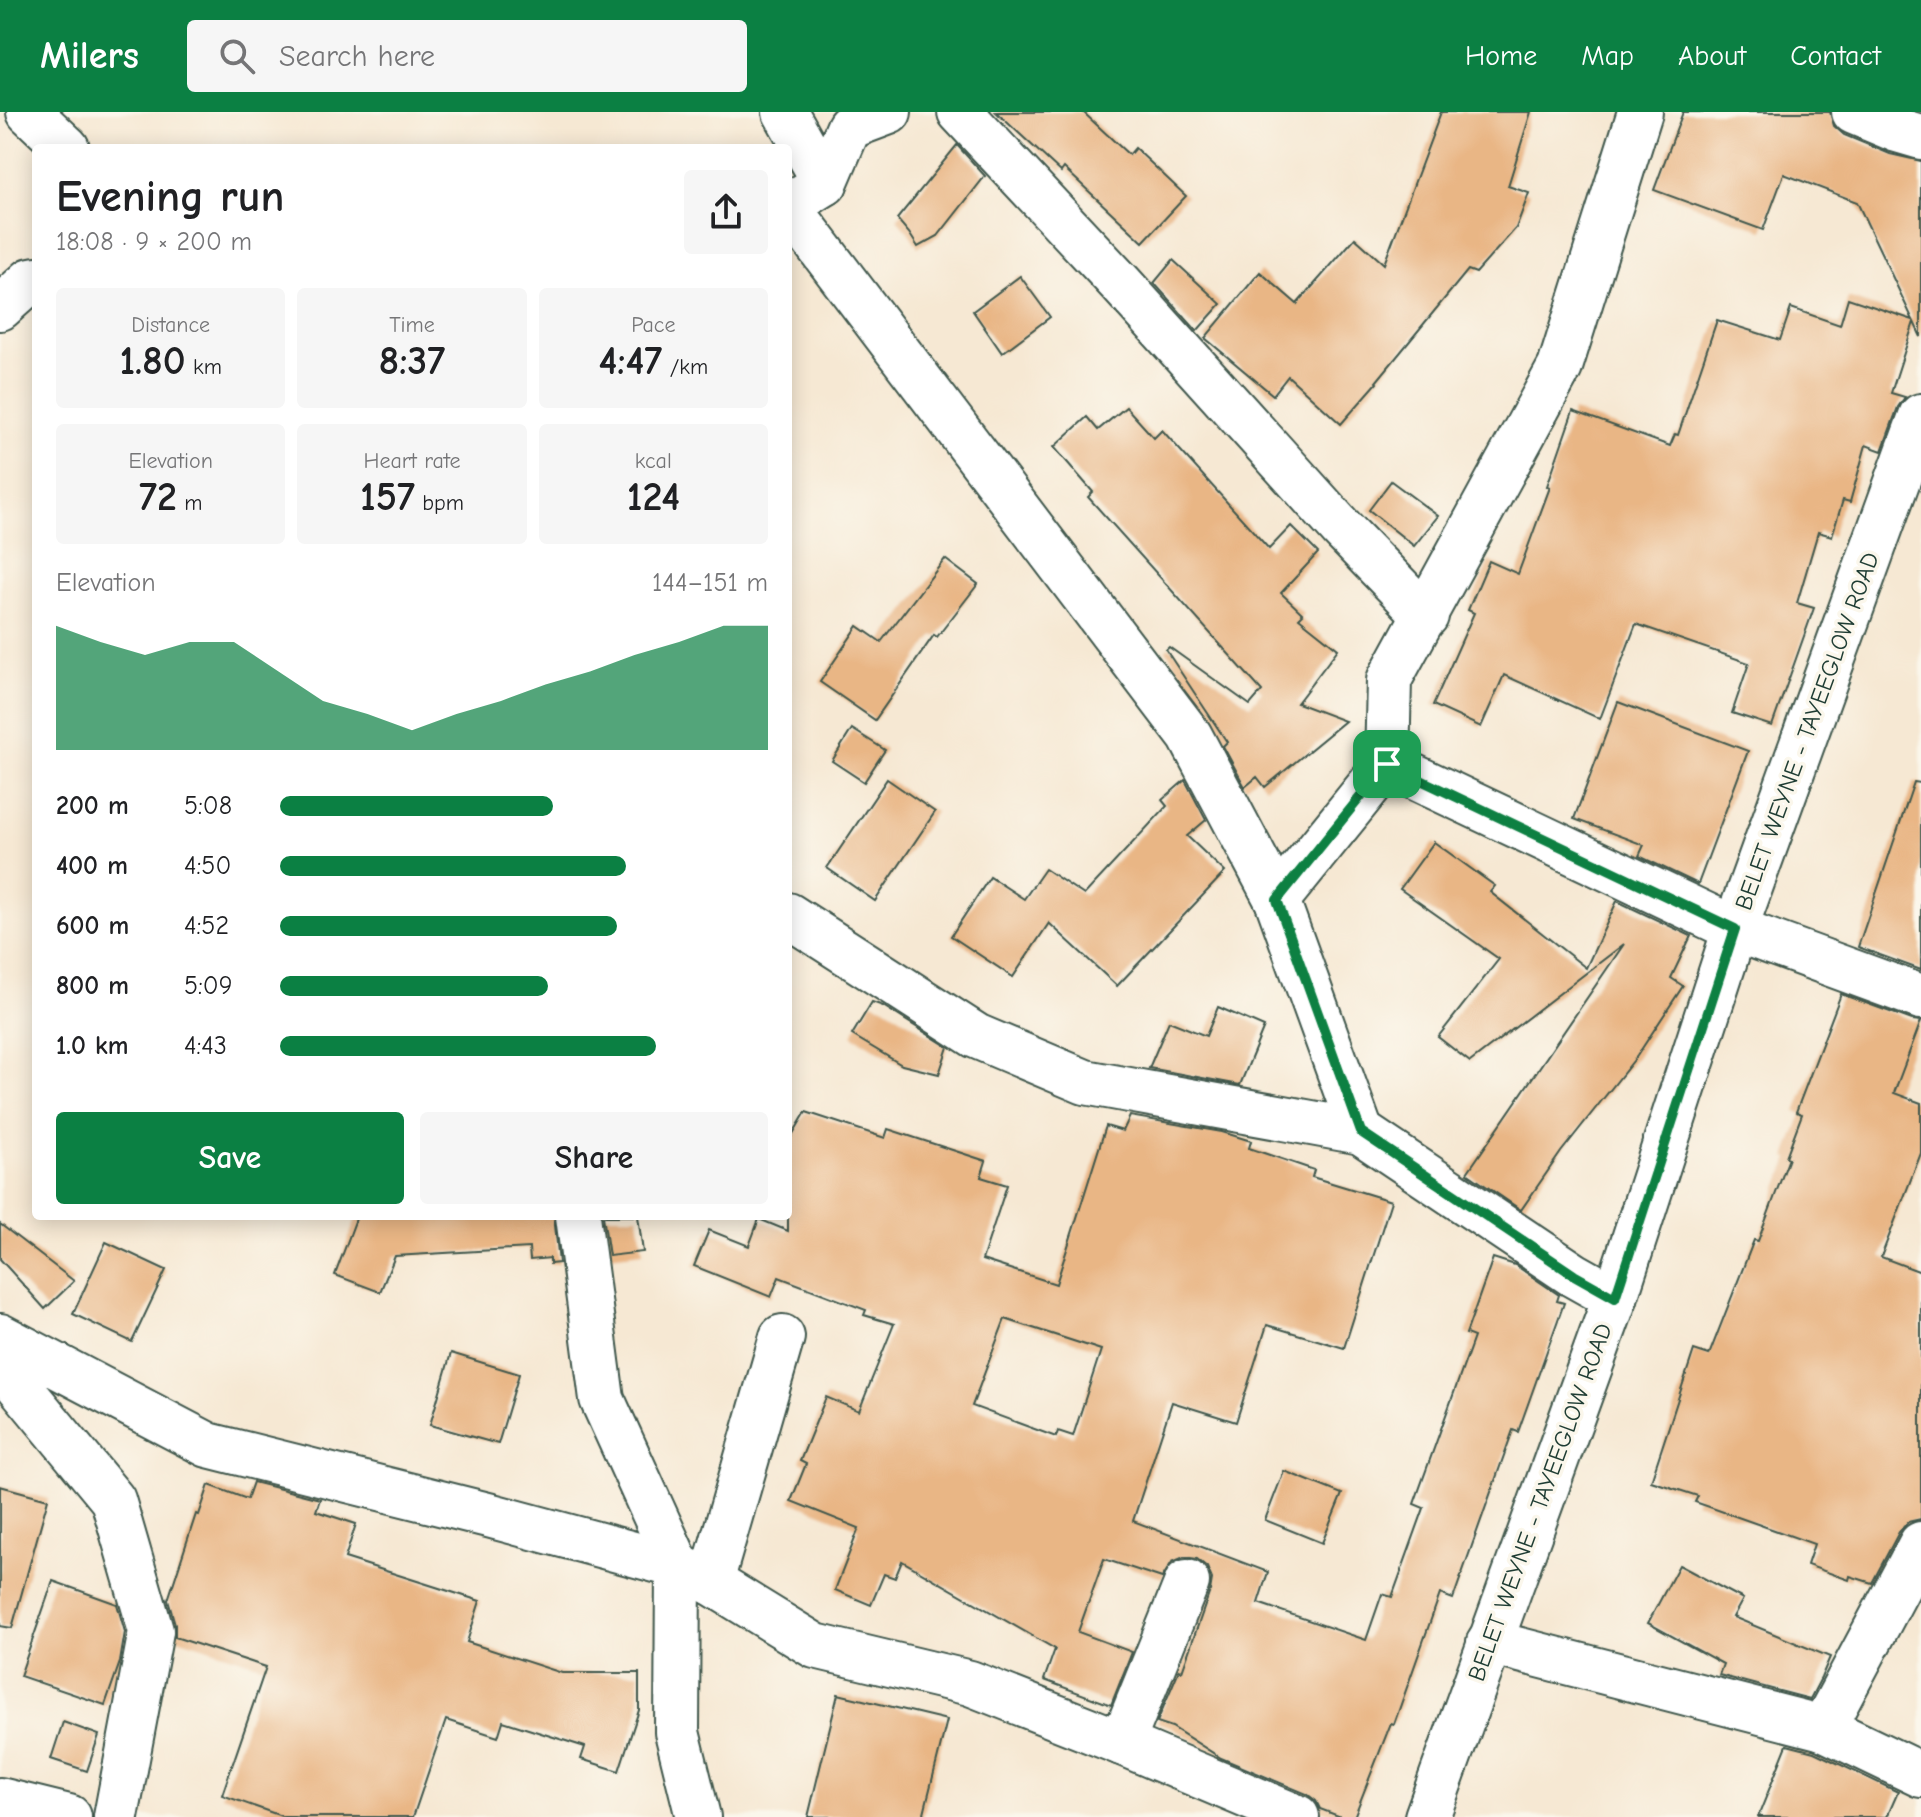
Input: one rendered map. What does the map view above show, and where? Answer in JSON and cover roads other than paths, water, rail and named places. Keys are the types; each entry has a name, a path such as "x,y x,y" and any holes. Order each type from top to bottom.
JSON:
{"street":[{"path":"29,112 63,144"},
{"path":"785,112 825,183"},
{"path":"792,204 825,183 849,127 889,112"},
{"path":"960,112 1122,285 1341,528 1426,616"},
{"path":"1277,900 1387,764 1389,680 1560,367 1640,112"},
{"path":"1854,112 1921,137"},
{"path":"792,211 1190,736 1277,900 1361,1132"},
{"path":"0,308 32,280"},
{"name":"BELET WEYNE - TAYEEGLOW ROAD","path":"1427,1817 1615,1298 1735,929 1921,416"},
{"path":"1387,764 1735,929 1921,997"},
{"path":"792,918 976,1036 1085,1082 1361,1132 1574,1275 1615,1298"},
{"path":"579,1220 602,1399 694,1574"},
{"path":"0,1336 208,1445 492,1516 694,1574 815,1646 970,1683 1297,1817"},
{"path":"698,1817 677,1732 694,1574 782,1337"},
{"path":"0,1363 113,1500 151,1631 116,1817"},
{"path":"1823,1728 1921,1544"},
{"path":"1122,1743 1187,1582"},
{"path":"1489,1642 1823,1728 1921,1775"},
{"path":"0,1800 69,1817"}]}
